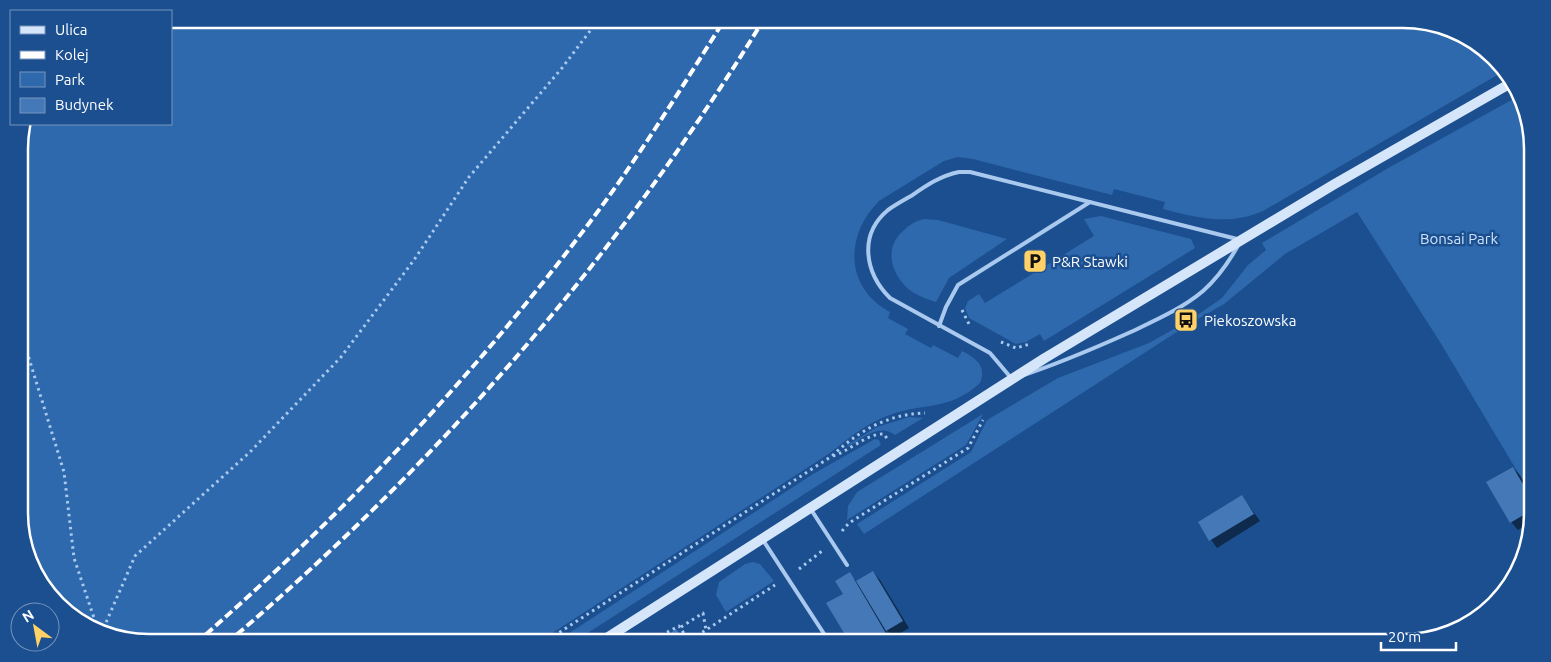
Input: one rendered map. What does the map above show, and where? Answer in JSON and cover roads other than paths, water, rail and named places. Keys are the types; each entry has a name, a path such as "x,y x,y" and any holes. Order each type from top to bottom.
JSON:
{"main road":[{"path":"613,634 1012,379 1241,240 1506,86"}],"lane":[{"path":"959,172 970,172 1241,240 1229,262 1215,280 1201,293 1183,304 1158,319 1078,356 1012,379 990,353 895,302 881,289 874,279 870,268 868,245 870,234 888,211 938,178 959,172"},
{"path":"939,326 948,301 958,284 1090,202"},
{"path":"810,507 847,565"},
{"path":"762,538 824,634"}],"railway":[{"path":"206,634 251,594 355,494 453,390 545,280 590,222 660,122 719,28"},
{"path":"237,634 304,575 379,504 451,429 520,352 586,273 649,190 708,106 758,28"}],"place":[{"name":"P&R Stawki","path":"1035,261"},
{"name":"Piekoszowska","path":"1186,320"}],"park label":[{"name":"Bonsai Park","path":"1459,238"}]}
